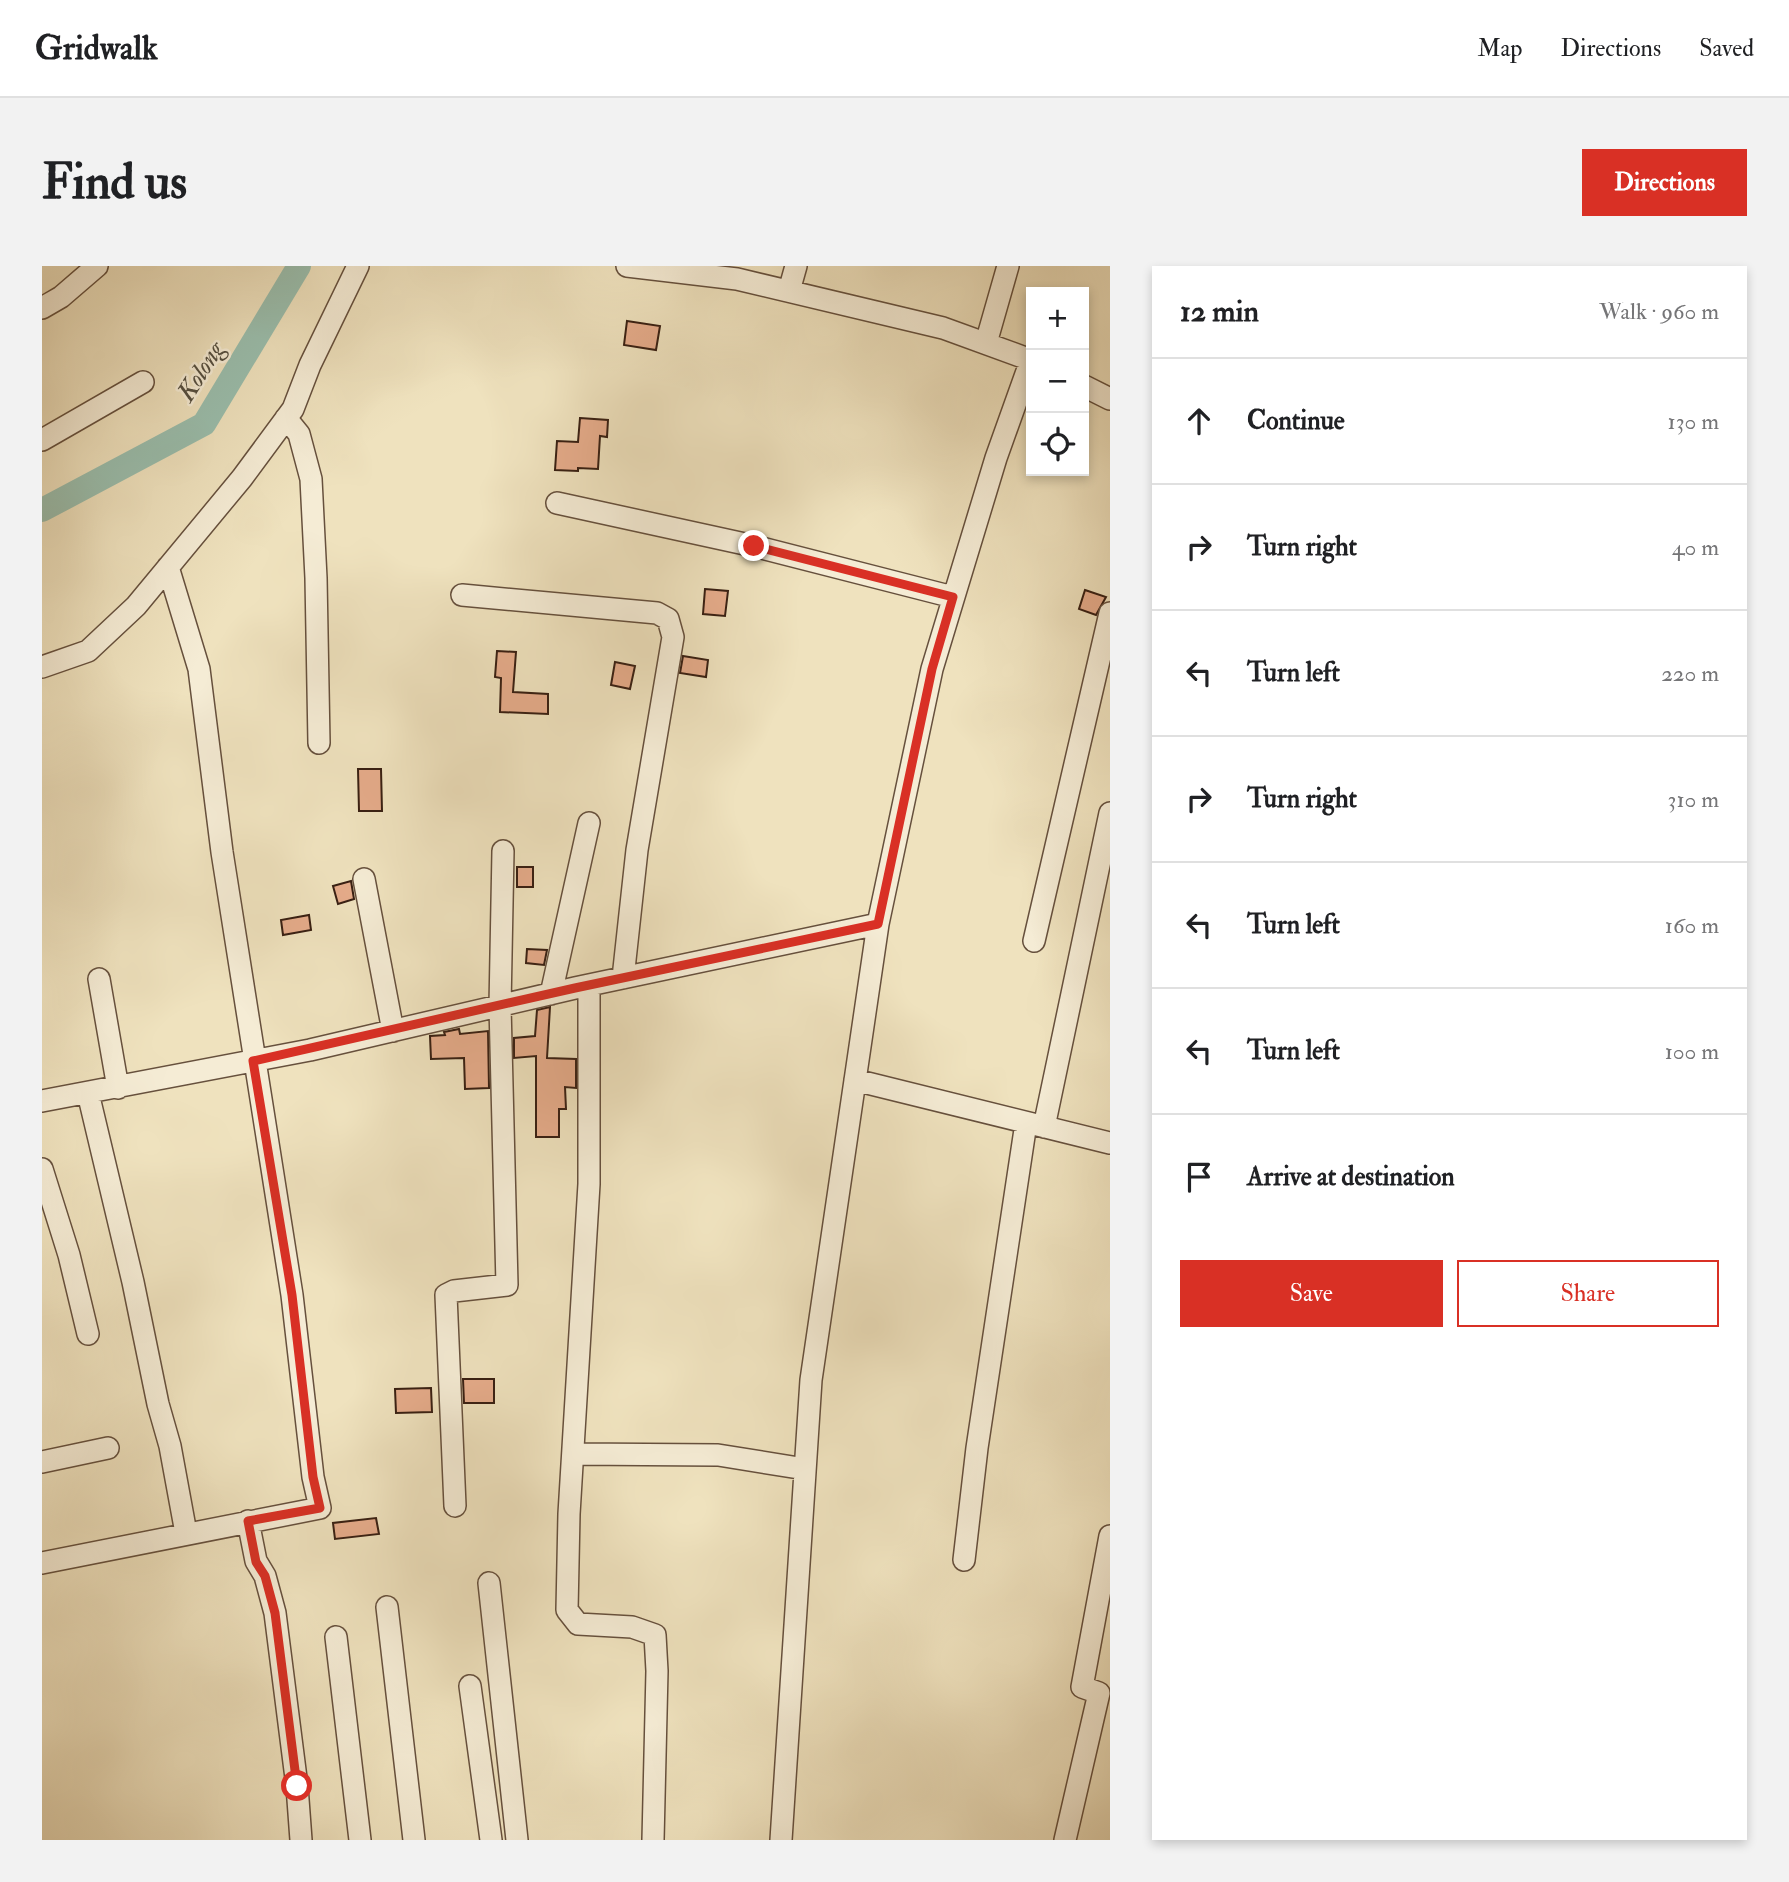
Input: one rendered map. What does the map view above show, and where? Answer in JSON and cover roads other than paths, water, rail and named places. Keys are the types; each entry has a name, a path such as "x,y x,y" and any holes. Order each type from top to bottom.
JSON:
{"street":[{"path":"42,308 61,297 97,266"},
{"path":"42,667 88,651 136,606 242,478 293,409 310,365 358,266"},
{"path":"789,291 796,266"},
{"path":"986,343 1007,266"},
{"path":"624,267 737,279 943,328 1026,358"},
{"path":"781,1840 811,1380 878,924 932,669 996,458 1026,374"},
{"path":"42,440 143,382"},
{"path":"1089,388 1110,399"},
{"path":"286,418 299,434 310,479 316,578 319,743"},
{"path":"557,503 754,546 953,597"},
{"path":"42,1563 320,1508 313,1477 292,1295 222,852 199,669 168,567"},
{"path":"462,595 657,613 668,619 673,637 637,850 623,978"},
{"path":"1034,941 1110,613"},
{"path":"964,1560 977,1448 1035,1125 1110,813"},
{"path":"551,994 589,823"},
{"path":"455,1506 446,1295 454,1291 507,1285 500,1006 503,850"},
{"path":"364,879 393,1031"},
{"path":"42,1101 253,1061 589,985 878,924"},
{"path":"99,979 118,1088"},
{"path":"589,985 589,1184 573,1454 568,1610 578,1624 632,1627 655,1635 657,1671 653,1840"},
{"path":"855,1080 1110,1143"},
{"path":"88,1093 133,1282 155,1392 170,1446 186,1533"},
{"path":"42,1169 69,1255 88,1334"},
{"path":"42,1462 108,1448"},
{"path":"573,1454 718,1455 805,1469"},
{"path":"248,1521 256,1562 265,1576 275,1613 297,1786 301,1840"},
{"path":"1065,1840 1098,1693 1082,1687 1110,1536"},
{"path":"489,1583 517,1840"},
{"path":"387,1607 414,1840"},
{"path":"336,1637 360,1840"},
{"path":"470,1686 491,1840"}],"waterway":[{"name":"Kolong","path":"42,510 204,424 299,266"}]}
